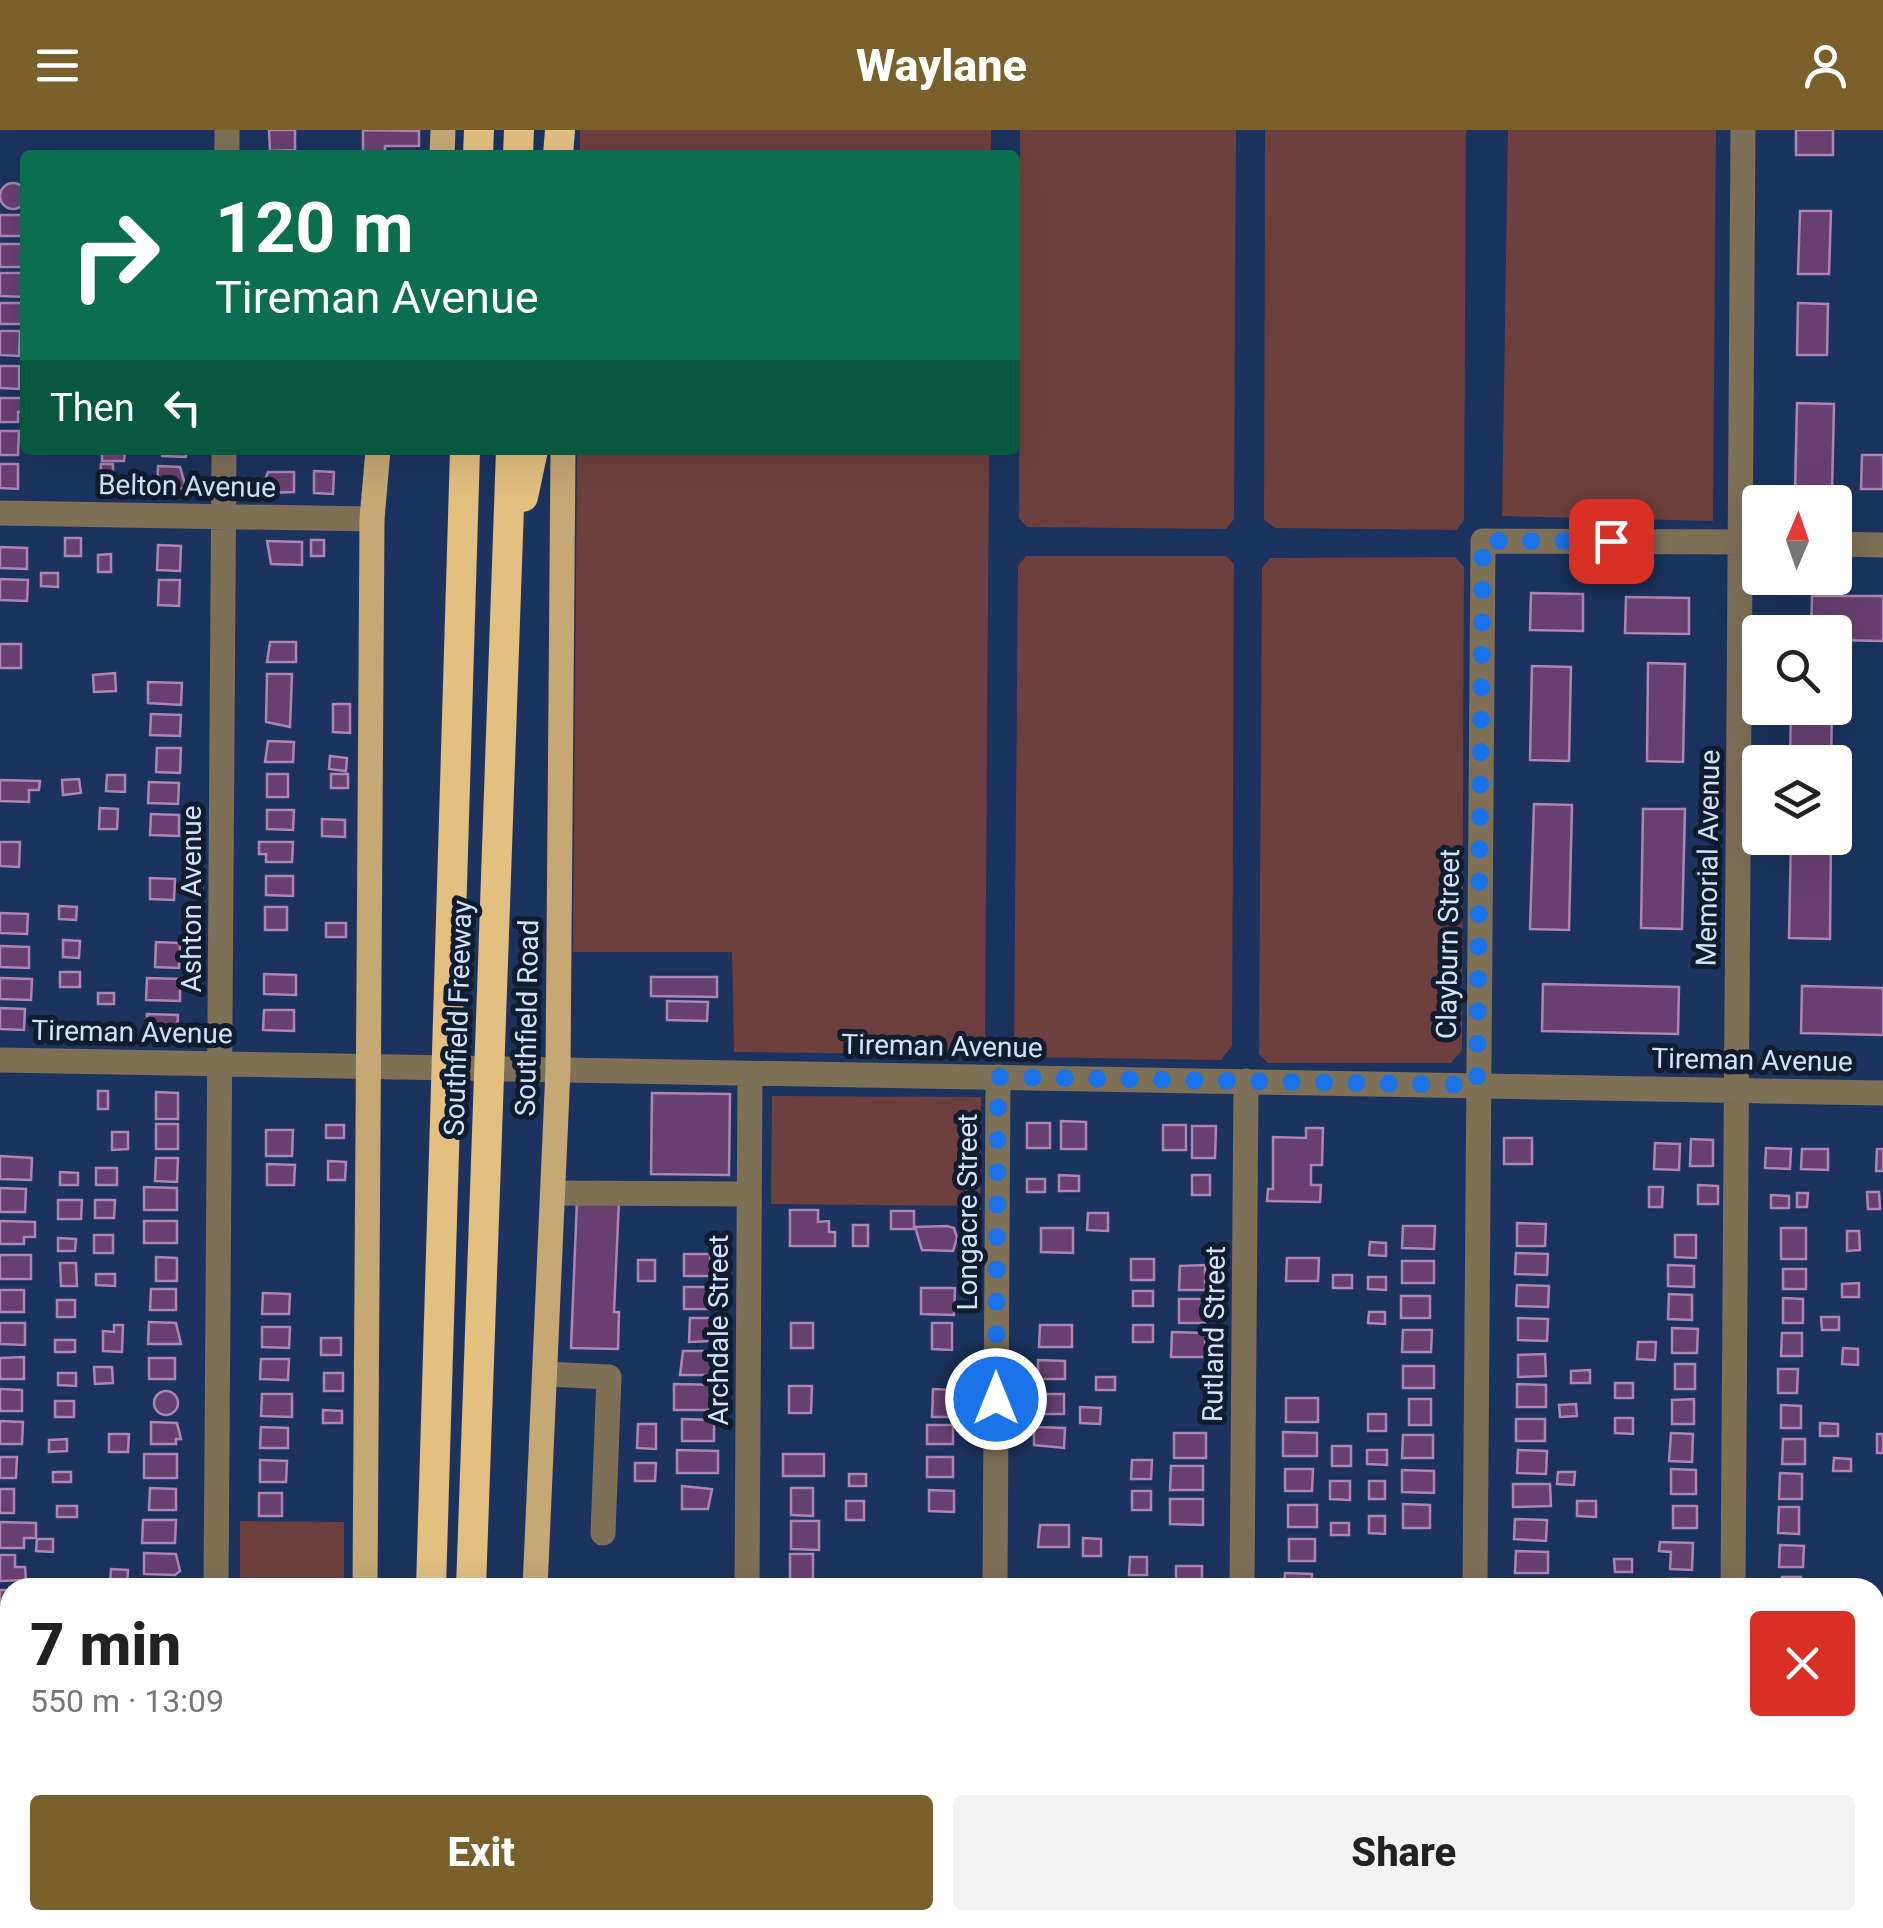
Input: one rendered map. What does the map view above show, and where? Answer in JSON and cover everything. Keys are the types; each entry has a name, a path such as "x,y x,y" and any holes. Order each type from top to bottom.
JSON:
{"highway":[{"path":"453,455 460,567"},
{"name":"Southfield Freeway","path":"431,1578 466,455"},
{"name":"Southfield Freeway","path":"471,1578 510,455"},
{"path":"508,568 533,455"}],"main road":[{"path":"365,1578 372,519 378,455"},
{"name":"Southfield Road","path":"535,1578 558,1069 563,455"}],"street":[{"name":"Memorial Avenue","path":"1744,130 1749,485"},
{"name":"Ashton Avenue","path":"216,1578 224,455"},
{"name":"Belton Avenue","path":"0,513 372,519"},
{"name":"Clayburn Street","path":"1475,1578 1483,541 1742,542"},
{"path":"1852,544 1883,545"},
{"name":"Memorial Avenue","path":"1733,1578 1736,1089 1749,595"},
{"name":"Tireman Avenue","path":"0,1060 1883,1093"},
{"name":"Archdale Street","path":"746,1578 750,1073"},
{"name":"Longacre Street","path":"995,1578 998,1077"},
{"name":"Rutland Street","path":"1242,1578 1246,1082"},
{"path":"553,1193 749,1194"},
{"path":"545,1374 609,1377 603,1533"}],"shaded area":[{"path":"580,130 991,130 991,150 580,150"},
{"path":"1020,130 1236,130 1234,519 1226,529 1027,527 1019,518"},
{"path":"1265,130 1466,130 1464,520 1457,530 1275,528 1264,520"},
{"path":"1508,130 1716,130 1713,521 1502,516"},
{"path":"577,455 989,455 985,1046 977,1055 734,1052 732,952 573,952"},
{"path":"1026,556 1226,556 1234,564 1232,1046 1221,1060 1025,1057 1014,1038 1018,566"},
{"path":"1455,557 1464,567 1462,1050 1451,1063 1268,1063 1259,1054 1262,568 1270,558"},
{"path":"772,1096 981,1097 980,1206 771,1204"},
{"path":"240,1521 344,1522 344,1578 240,1578"}],"building":[{"path":"269,130 295,130 295,150 270,150"},
{"path":"363,130 419,131 419,146 363,150"},
{"path":"1796,130 1833,130 1833,155 1796,155"},
{"path":"8,184 18,184 20,206 8,208 1,201 1,191"},
{"path":"1800,211 1831,211 1829,274 1798,274"},
{"path":"0,215 20,215 20,236 0,236"},
{"path":"0,244 20,244 20,267 0,267"},
{"path":"0,273 20,273 20,297 0,296"},
{"path":"0,303 20,303 20,324 0,324"},
{"path":"1798,303 1828,304 1827,355 1797,355"},
{"path":"0,331 20,331 19,356 0,355"},
{"path":"0,366 19,366 19,389 0,388"},
{"path":"0,398 20,398 18,422 0,422"},
{"path":"1797,403 1834,404 1832,485 1795,485"},
{"path":"0,431 19,431 18,455 0,455"},
{"path":"102,455 125,455 124,461 102,461"},
{"path":"1862,455 1883,455 1883,489 1861,489"},
{"path":"0,464 18,464 18,489 0,488"},
{"path":"101,464 113,464 113,482 100,482"},
{"path":"158,466 180,467 186,488 157,491"},
{"path":"314,471 334,472 333,494 314,493"},
{"path":"268,472 294,472 294,492 267,493 267,485 263,485"},
{"path":"65,538 81,538 81,556 65,556"},
{"path":"311,540 324,540 324,556 311,556"},
{"path":"267,541 302,542 302,565 271,564"},
{"path":"158,545 181,546 180,571 157,570"},
{"path":"0,547 27,548 27,569 0,568"},
{"path":"111,554 111,572 98,572 98,555"},
{"path":"41,573 58,573 58,587 41,586"},
{"path":"0,579 28,580 27,601 0,600"},
{"path":"159,580 180,580 179,606 158,605"},
{"path":"1531,593 1583,594 1583,631 1530,630"},
{"path":"1812,596 1883,596 1883,641 1852,640 1852,615 1811,615"},
{"path":"1626,597 1689,598 1689,634 1625,633"},
{"path":"270,642 296,642 296,662 267,662"},
{"path":"0,644 21,644 21,668 0,668"},
{"path":"1648,663 1685,664 1683,762 1647,761"},
{"path":"1532,666 1571,667 1569,761 1530,760"},
{"path":"115,673 116,691 94,692 93,675"},
{"path":"267,674 292,674 290,727 266,722"},
{"path":"148,682 182,683 181,705 148,703"},
{"path":"333,704 350,704 350,733 333,732"},
{"path":"151,714 181,715 180,736 150,735"},
{"path":"1791,725 1832,725 1831,745 1790,745"},
{"path":"268,741 294,742 293,762 265,762"},
{"path":"157,748 181,748 180,773 156,772"},
{"path":"330,756 347,758 346,771 329,769"},
{"path":"267,774 288,774 288,797 267,797"},
{"path":"331,774 348,774 348,788 331,788"},
{"path":"107,775 125,775 125,792 106,791"},
{"path":"79,779 81,793 63,795 62,780"},
{"path":"0,780 40,781 39,790 29,790 29,802 0,801"},
{"path":"149,782 179,783 178,804 148,803"},
{"path":"1534,804 1572,805 1569,930 1530,929"},
{"path":"100,808 118,809 117,829 99,829"},
{"path":"1643,809 1685,809 1682,929 1641,928"},
{"path":"267,810 294,810 293,830 267,829"},
{"path":"151,814 179,815 179,836 150,835"},
{"path":"322,819 345,820 345,837 322,836"},
{"path":"0,842 20,842 19,867 0,866"},
{"path":"259,842 293,842 292,862 266,862 266,854 259,854"},
{"path":"1791,855 1831,855 1830,939 1789,938"},
{"path":"266,876 293,876 293,896 266,895"},
{"path":"150,878 175,879 174,900 150,899"},
{"path":"59,906 77,907 76,920 59,919"},
{"path":"265,907 287,907 287,930 265,930"},
{"path":"0,913 28,914 27,934 0,933"},
{"path":"326,923 346,923 346,937 326,937"},
{"path":"63,940 80,941 79,958 63,957"},
{"path":"156,942 180,943 179,968 155,967"},
{"path":"0,946 29,947 29,968 0,967"},
{"path":"60,972 80,972 80,987 60,987"},
{"path":"264,974 296,975 296,995 264,994"},
{"path":"651,977 717,977 717,997 651,996"},
{"path":"0,978 32,979 31,1000 0,999"},
{"path":"147,978 180,979 180,1001 146,1000"},
{"path":"1543,984 1679,987 1678,1034 1542,1031"},
{"path":"1802,986 1883,988 1883,1035 1801,1033"},
{"path":"98,993 114,993 114,1004 98,1004"},
{"path":"667,1001 708,1002 707,1021 667,1020"},
{"path":"0,1008 25,1009 24,1030 0,1029"},
{"path":"264,1010 294,1010 294,1031 263,1030"},
{"path":"147,1014 178,1015 177,1036 146,1035"},
{"path":"98,1091 108,1091 108,1109 98,1109"},
{"path":"156,1092 178,1093 178,1119 156,1119"},
{"path":"652,1093 730,1094 729,1175 651,1174"},
{"path":"1061,1121 1086,1122 1086,1149 1061,1149"},
{"path":"1027,1123 1050,1123 1050,1148 1027,1148"},
{"path":"156,1124 178,1124 178,1149 156,1149"},
{"path":"326,1125 344,1125 344,1138 326,1138"},
{"path":"1163,1125 1186,1125 1186,1150 1163,1150"},
{"path":"1192,1126 1216,1126 1215,1158 1192,1158"},
{"path":"1306,1128 1323,1128 1322,1165 1311,1165 1311,1185 1321,1185 1320,1202 1267,1201 1268,1189 1273,1189 1273,1137 1306,1138"},
{"path":"266,1130 293,1130 292,1156 266,1156"},
{"path":"112,1132 128,1132 128,1149 112,1150"},
{"path":"1504,1138 1532,1138 1532,1164 1504,1164"},
{"path":"1691,1139 1713,1140 1713,1166 1690,1166"},
{"path":"1655,1143 1680,1144 1679,1170 1654,1169"},
{"path":"1766,1148 1791,1149 1790,1169 1765,1168"},
{"path":"1802,1149 1828,1149 1828,1170 1801,1169"},
{"path":"1877,1149 1883,1149 1883,1171 1876,1171"},
{"path":"0,1156 32,1158 31,1180 0,1179"},
{"path":"156,1158 178,1158 177,1182 155,1181"},
{"path":"328,1161 346,1162 345,1180 328,1180"},
{"path":"267,1164 295,1165 294,1185 267,1185"},
{"path":"96,1168 117,1168 117,1185 96,1185"},
{"path":"60,1172 78,1173 78,1185 60,1185"},
{"path":"1059,1175 1079,1176 1079,1191 1059,1191"},
{"path":"1192,1175 1210,1175 1210,1195 1192,1195"},
{"path":"1027,1179 1045,1179 1045,1192 1027,1192"},
{"path":"1698,1185 1718,1186 1718,1204 1698,1204"},
{"path":"144,1187 177,1188 177,1210 144,1210"},
{"path":"1649,1187 1663,1187 1662,1207 1649,1207"},
{"path":"0,1188 26,1189 25,1212 0,1212"},
{"path":"1867,1192 1879,1192 1880,1209 1868,1209"},
{"path":"1797,1193 1808,1193 1807,1207 1797,1207"},
{"path":"1771,1195 1789,1196 1789,1208 1771,1208"},
{"path":"58,1200 82,1200 81,1219 58,1219"},
{"path":"95,1200 115,1200 114,1218 95,1218"},
{"path":"577,1200 619,1200 614,1312 619,1312 618,1349 571,1348"},
{"path":"790,1210 818,1210 818,1222 829,1221 829,1232 835,1232 835,1246 790,1246"},
{"path":"891,1211 914,1211 914,1229 891,1229"},
{"path":"1088,1213 1108,1213 1108,1231 1087,1230"},
{"path":"0,1221 35,1222 35,1237 24,1237 24,1244 0,1244"},
{"path":"144,1221 177,1221 177,1243 144,1243"},
{"path":"1517,1223 1546,1224 1545,1246 1517,1246"},
{"path":"853,1225 868,1225 868,1246 853,1246"},
{"path":"1403,1226 1435,1226 1434,1249 1402,1248"},
{"path":"915,1227 954,1228 957,1238 953,1251 922,1250"},
{"path":"1041,1228 1073,1228 1073,1253 1041,1252"},
{"path":"1781,1228 1806,1228 1806,1259 1781,1259"},
{"path":"1847,1231 1859,1231 1860,1250 1847,1251"},
{"path":"94,1235 113,1235 113,1253 94,1253"},
{"path":"1675,1235 1696,1235 1696,1258 1675,1257"},
{"path":"58,1238 76,1239 75,1251 58,1251"},
{"path":"1370,1242 1386,1243 1386,1256 1369,1255"},
{"path":"1516,1253 1548,1254 1547,1275 1515,1274"},
{"path":"684,1254 710,1254 710,1276 684,1276"},
{"path":"0,1255 31,1255 31,1279 0,1279"},
{"path":"156,1257 177,1258 177,1281 156,1281"},
{"path":"1287,1258 1319,1258 1318,1281 1286,1281"},
{"path":"1131,1259 1154,1259 1154,1280 1131,1280"},
{"path":"638,1260 655,1260 655,1281 638,1281"},
{"path":"1402,1261 1434,1261 1434,1283 1402,1283"},
{"path":"60,1263 76,1263 77,1286 61,1286"},
{"path":"1205,1265 1205,1290 1179,1290 1180,1266"},
{"path":"1668,1265 1694,1266 1694,1287 1668,1286"},
{"path":"1783,1269 1806,1269 1806,1289 1783,1289"},
{"path":"96,1274 115,1274 115,1286 96,1285"},
{"path":"1333,1275 1352,1275 1352,1288 1333,1288"},
{"path":"1368,1277 1386,1277 1386,1290 1368,1289"},
{"path":"1859,1283 1859,1297 1842,1297 1842,1284"},
{"path":"1517,1285 1549,1286 1548,1307 1516,1306"},
{"path":"684,1287 710,1287 710,1309 684,1309"},
{"path":"921,1288 955,1288 954,1315 921,1314"},
{"path":"151,1289 176,1289 176,1310 150,1310"},
{"path":"0,1290 24,1290 24,1312 0,1312"},
{"path":"1133,1291 1153,1291 1153,1306 1133,1306"},
{"path":"263,1293 290,1294 289,1314 262,1314"},
{"path":"1669,1294 1692,1295 1692,1320 1668,1319"},
{"path":"1401,1296 1430,1296 1430,1318 1401,1318"},
{"path":"1783,1298 1803,1299 1803,1323 1783,1323"},
{"path":"1179,1299 1205,1299 1205,1323 1179,1323"},
{"path":"57,1300 75,1300 75,1317 57,1317"},
{"path":"1369,1312 1385,1312 1385,1324 1368,1323"},
{"path":"1821,1317 1839,1317 1839,1330 1822,1330"},
{"path":"690,1318 710,1318 714,1341 689,1342"},
{"path":"1518,1318 1548,1319 1547,1341 1518,1340"},
{"path":"149,1322 176,1323 181,1344 148,1344"},
{"path":"0,1323 25,1323 25,1345 0,1344"},
{"path":"791,1323 813,1323 813,1348 791,1348"},
{"path":"932,1323 952,1323 952,1350 932,1349"},
{"path":"114,1325 123,1325 122,1352 103,1351 103,1331 114,1332"},
{"path":"1040,1325 1072,1325 1072,1347 1039,1347"},
{"path":"1133,1325 1153,1325 1153,1342 1133,1342"},
{"path":"262,1327 290,1327 289,1348 262,1347"},
{"path":"1672,1328 1698,1329 1697,1353 1672,1353"},
{"path":"1403,1330 1432,1330 1431,1352 1402,1352"},
{"path":"1172,1332 1205,1333 1205,1357 1171,1357"},
{"path":"1782,1333 1802,1333 1802,1356 1781,1356"},
{"path":"321,1338 341,1338 341,1355 321,1355"},
{"path":"55,1340 75,1340 75,1352 55,1352"},
{"path":"1638,1342 1656,1342 1655,1360 1637,1359"},
{"path":"1843,1348 1858,1349 1858,1365 1842,1364"},
{"path":"683,1351 713,1351 719,1375 680,1375"},
{"path":"1545,1354 1546,1376 1518,1377 1518,1355"},
{"path":"24,1357 24,1379 0,1379 0,1358"},
{"path":"149,1358 175,1358 175,1379 149,1379"},
{"path":"261,1359 289,1359 288,1380 260,1379"},
{"path":"1038,1360 1065,1361 1065,1379 1038,1379"},
{"path":"1675,1364 1695,1364 1695,1389 1675,1389"},
{"path":"1403,1366 1434,1366 1434,1388 1403,1388"},
{"path":"94,1367 112,1367 113,1383 95,1384"},
{"path":"1778,1369 1798,1369 1797,1393 1778,1393"},
{"path":"1590,1370 1590,1383 1571,1383 1571,1371"},
{"path":"58,1373 76,1373 76,1386 58,1385"},
{"path":"324,1373 343,1373 343,1391 324,1391"},
{"path":"1096,1377 1115,1377 1115,1390 1096,1390"},
{"path":"1615,1383 1633,1383 1633,1398 1615,1398"},
{"path":"674,1384 720,1385 719,1410 674,1410"},
{"path":"1517,1384 1546,1385 1546,1407 1517,1407"},
{"path":"789,1386 812,1386 811,1413 789,1413"},
{"path":"0,1389 22,1390 22,1411 0,1411"},
{"path":"933,1389 953,1390 953,1417 932,1417"},
{"path":"166,1391 178,1403 166,1415 154,1403"},
{"path":"262,1394 292,1394 292,1417 261,1416"},
{"path":"1038,1394 1064,1394 1064,1414 1038,1414"},
{"path":"1286,1398 1318,1398 1318,1422 1286,1422"},
{"path":"1409,1399 1431,1399 1431,1425 1409,1425"},
{"path":"1694,1399 1694,1424 1672,1424 1672,1400"},
{"path":"55,1401 74,1401 74,1417 55,1417"},
{"path":"1576,1404 1577,1416 1560,1417 1559,1405"},
{"path":"1781,1405 1801,1406 1801,1428 1781,1428"},
{"path":"1080,1407 1101,1408 1100,1424 1080,1423"},
{"path":"323,1410 342,1411 342,1423 323,1423"},
{"path":"1368,1414 1386,1414 1386,1431 1368,1431"},
{"path":"1615,1418 1633,1418 1633,1434 1615,1433"},
{"path":"682,1419 714,1420 714,1441 682,1441"},
{"path":"1516,1419 1545,1419 1545,1441 1516,1441"},
{"path":"0,1421 23,1422 22,1444 0,1444"},
{"path":"151,1422 177,1423 181,1439 176,1439 176,1444 151,1444"},
{"path":"1820,1423 1838,1424 1838,1436 1820,1436"},
{"path":"638,1424 656,1424 656,1449 637,1448"},
{"path":"927,1425 953,1425 953,1444 927,1444"},
{"path":"261,1427 288,1428 288,1448 260,1448"},
{"path":"1034,1427 1065,1428 1064,1448 1034,1445"},
{"path":"1283,1432 1317,1433 1317,1456 1283,1456"},
{"path":"1174,1433 1206,1433 1206,1458 1174,1458"},
{"path":"1671,1433 1693,1434 1692,1462 1669,1461"},
{"path":"109,1434 129,1434 128,1452 109,1452"},
{"path":"1877,1434 1883,1434 1883,1453 1877,1453"},
{"path":"1403,1435 1433,1435 1433,1458 1402,1458"},
{"path":"67,1439 67,1451 49,1452 49,1440"},
{"path":"1783,1439 1805,1439 1805,1464 1782,1464"},
{"path":"1332,1446 1351,1446 1351,1466 1332,1466"},
{"path":"677,1450 718,1451 718,1473 677,1473"},
{"path":"1367,1450 1387,1450 1387,1465 1367,1464"},
{"path":"1518,1450 1547,1451 1546,1474 1517,1473"},
{"path":"144,1454 177,1454 177,1478 144,1478"},
{"path":"783,1454 824,1454 824,1476 783,1476"},
{"path":"0,1457 17,1457 16,1478 0,1478"},
{"path":"927,1457 953,1457 953,1477 927,1477"},
{"path":"1834,1458 1851,1459 1851,1471 1833,1471"},
{"path":"260,1460 287,1461 286,1482 260,1482"},
{"path":"1132,1460 1152,1460 1151,1479 1131,1479"},
{"path":"635,1463 656,1463 655,1481 635,1481"},
{"path":"1171,1466 1203,1466 1203,1490 1170,1490"},
{"path":"1285,1469 1313,1469 1312,1491 1285,1491"},
{"path":"1671,1469 1696,1470 1696,1494 1671,1494"},
{"path":"1402,1470 1434,1471 1434,1493 1402,1492"},
{"path":"53,1472 71,1472 71,1482 53,1482"},
{"path":"1558,1472 1575,1472 1574,1485 1557,1484"},
{"path":"1780,1473 1802,1474 1802,1499 1779,1499"},
{"path":"849,1474 866,1474 866,1486 849,1486"},
{"path":"1330,1481 1350,1481 1350,1500 1330,1499"},
{"path":"1369,1481 1385,1481 1385,1499 1369,1499"},
{"path":"1513,1484 1550,1484 1551,1506 1513,1507"},
{"path":"682,1486 712,1489 708,1509 682,1509"},
{"path":"150,1488 176,1489 176,1510 149,1510"},
{"path":"791,1488 813,1488 813,1516 791,1515"},
{"path":"0,1489 14,1489 14,1513 0,1513"},
{"path":"929,1490 954,1491 954,1512 929,1511"},
{"path":"1132,1491 1151,1491 1151,1510 1132,1510"},
{"path":"259,1493 282,1493 282,1516 259,1516"},
{"path":"1170,1499 1203,1499 1203,1525 1170,1524"},
{"path":"846,1501 864,1501 864,1520 846,1520"},
{"path":"1577,1501 1596,1501 1596,1517 1577,1516"},
{"path":"1403,1504 1430,1505 1430,1528 1403,1528"},
{"path":"1288,1505 1317,1505 1317,1527 1288,1527"},
{"path":"57,1506 77,1506 77,1517 57,1517"},
{"path":"1673,1506 1697,1506 1697,1528 1673,1528"},
{"path":"1779,1507 1799,1507 1799,1534 1778,1533"},
{"path":"1369,1516 1385,1516 1385,1534 1369,1533"},
{"path":"1515,1519 1547,1520 1546,1541 1514,1539"},
{"path":"143,1520 176,1520 175,1543 142,1543"},
{"path":"791,1521 819,1521 819,1550 791,1549"},
{"path":"0,1522 36,1523 36,1538 24,1538 24,1548 0,1548"},
{"path":"1331,1523 1349,1523 1349,1535 1331,1535"},
{"path":"1040,1525 1069,1525 1069,1547 1038,1547"},
{"path":"1083,1538 1101,1539 1101,1556 1083,1556"},
{"path":"37,1539 53,1539 53,1552 36,1551"},
{"path":"1289,1539 1315,1539 1315,1561 1289,1561"},
{"path":"1660,1542 1693,1543 1692,1570 1670,1569 1671,1552 1659,1551"},
{"path":"1780,1545 1804,1546 1803,1567 1779,1567"},
{"path":"1516,1551 1548,1552 1548,1573 1515,1573"},
{"path":"144,1553 176,1554 180,1571 175,1575 144,1574"},
{"path":"790,1554 813,1554 813,1578 790,1578"},
{"path":"0,1555 15,1555 15,1567 25,1567 26,1578 0,1578"},
{"path":"1130,1557 1147,1557 1147,1575 1129,1575"},
{"path":"1614,1559 1632,1559 1632,1572 1615,1572"},
{"path":"1176,1566 1202,1566 1202,1578 1176,1578"},
{"path":"111,1569 128,1570 127,1578 110,1578"},
{"path":"1285,1573 1312,1574 1312,1578 1285,1578"}],"route":[{"path":"996,1399 998,1077 1477,1085 1483,541 1611,541"}]}
